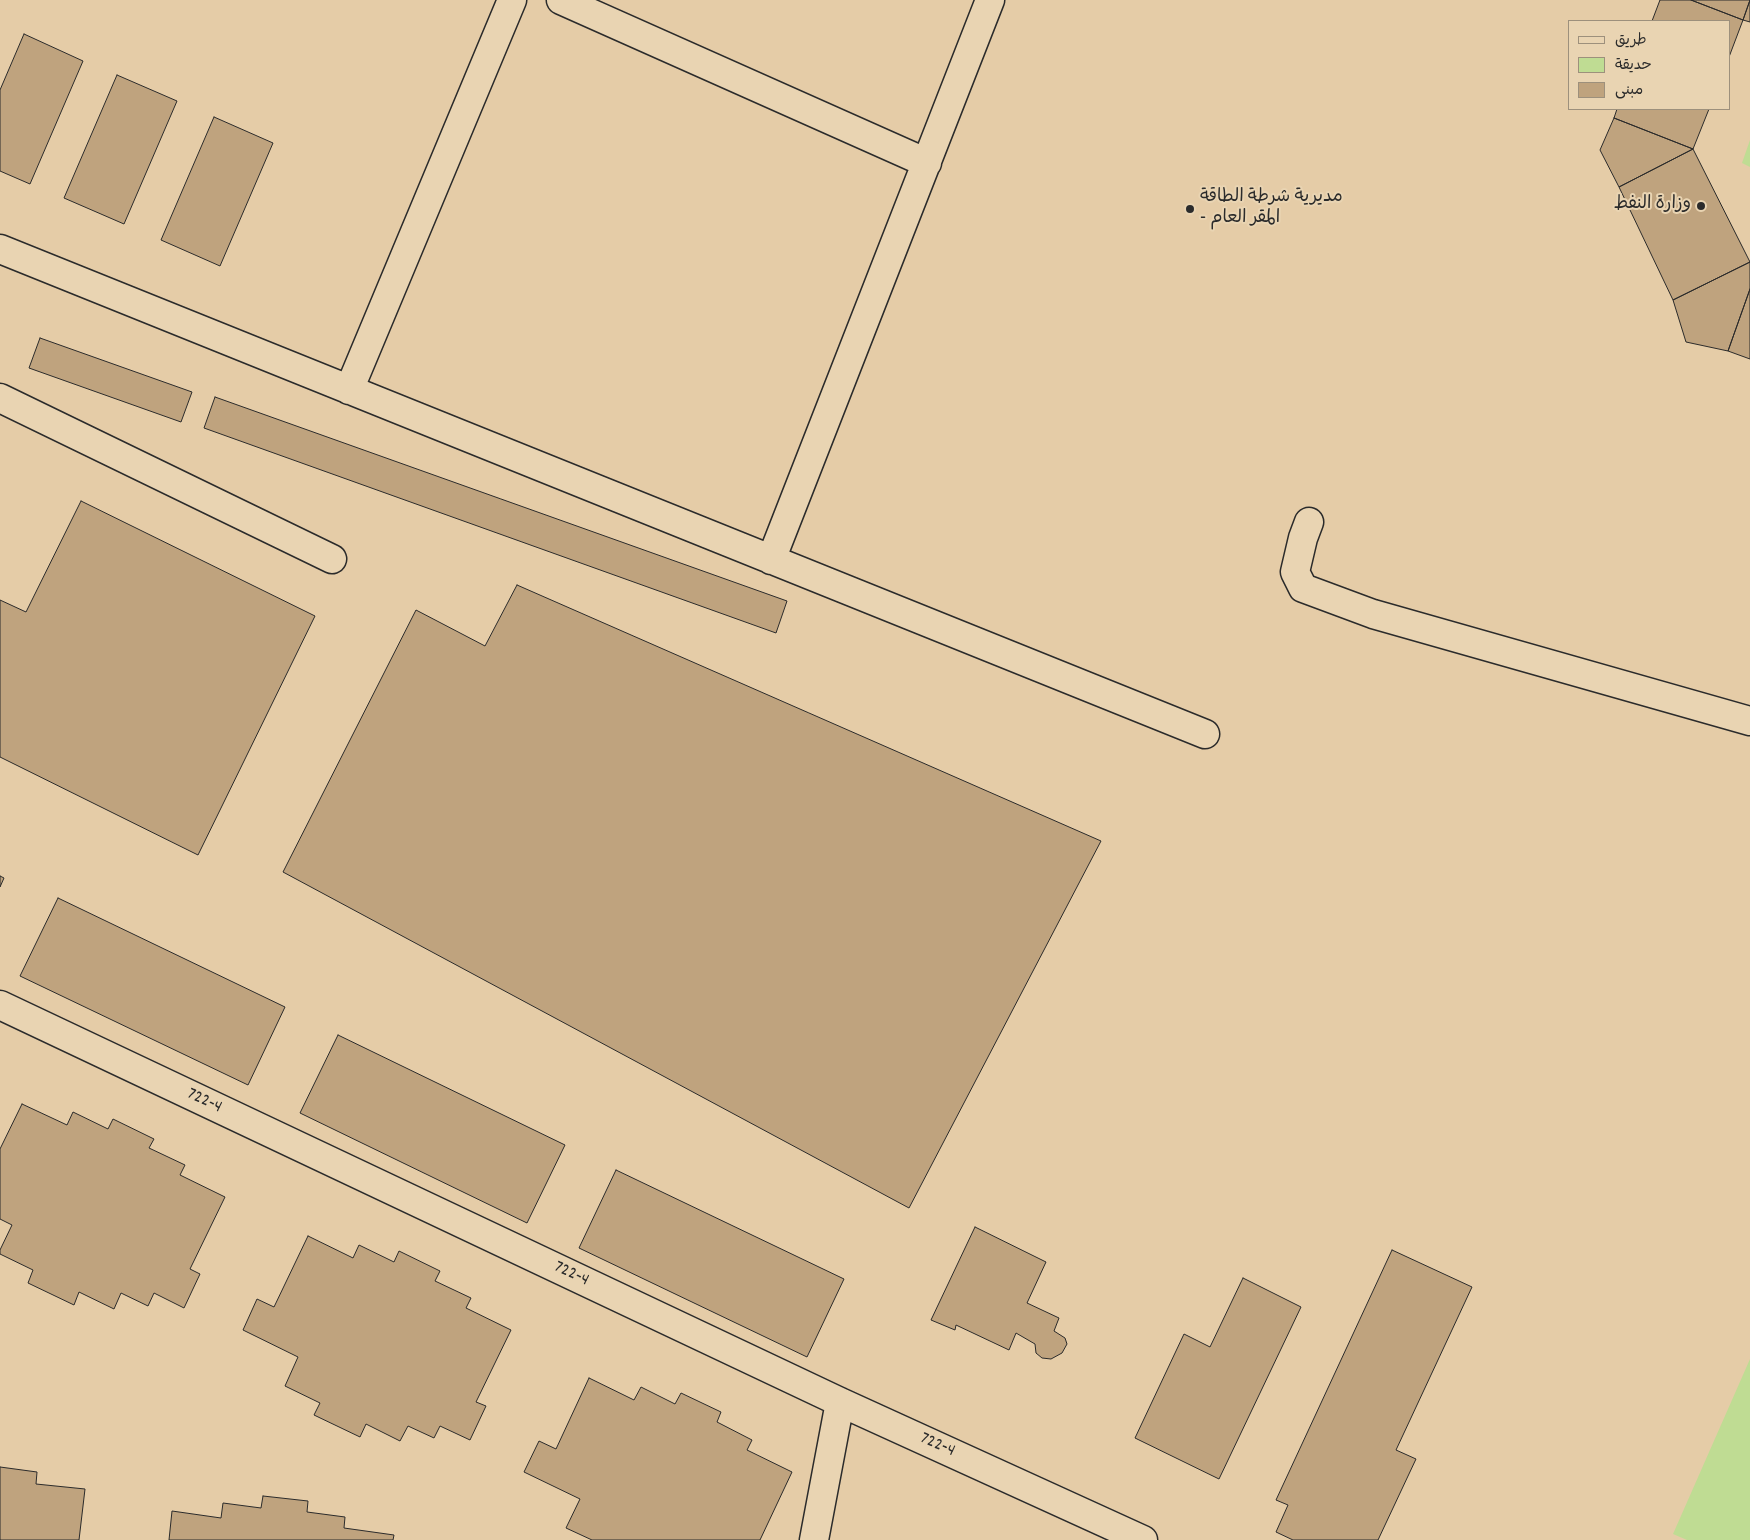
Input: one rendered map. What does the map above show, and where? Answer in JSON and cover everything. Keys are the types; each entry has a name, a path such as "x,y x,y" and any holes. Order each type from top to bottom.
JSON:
{"street":[{"path":"349,390 512,0"},
{"path":"561,0 927,163"},
{"path":"771,560 990,0"},
{"path":"0,249 1205,734"},
{"path":"0,398 332,559"},
{"path":"1309,522 1295,572 1303,588 1373,614 1750,721"},
{"name":"722-4","path":"0,1005 1130,1537"},
{"path":"814,1540 840,1402"}],"green space":[{"path":"1750,140 1750,167 1742,163"},
{"path":"1750,1359 1750,1540 1687,1540 1673,1534"}],"building":[{"path":"1660,0 1691,0 1743,20 1730,54 1730,20 1652,20"},
{"path":"1691,0 1750,0 1743,20"},
{"path":"1750,0 1750,22 1743,20"},
{"path":"24,34 83,61 30,184 0,171 0,90"},
{"path":"117,75 177,101 124,224 64,198"},
{"path":"1617,110 1709,110 1693,149 1614,118"},
{"path":"214,117 273,143 220,266 161,240"},
{"path":"1614,118 1693,149 1619,187 1600,150"},
{"path":"1693,149 1750,262 1673,300 1619,187"},
{"path":"1750,262 1750,289 1728,351 1686,342 1673,300"},
{"path":"1750,289 1750,359 1728,351"},
{"path":"40,338 192,392 181,422 29,368"},
{"path":"215,397 787,601 776,633 204,428"},
{"path":"81,501 315,616 198,855 0,757 0,600 26,612"},
{"path":"517,585 1101,841 909,1208 283,872 416,610 485,646"},
{"path":"0,876 4,878 0,887"},
{"path":"58,898 285,1007 248,1085 20,976"},
{"path":"338,1035 565,1145 527,1223 300,1113"},
{"path":"22,1104 67,1125 73,1112 108,1129 113,1119 154,1139 149,1148 185,1165 180,1175 225,1197 190,1269 200,1274 184,1308 154,1293 148,1306 121,1293 114,1309 79,1292 74,1305 28,1283 33,1270 0,1254 0,1250 12,1225 0,1219 0,1149"},
{"path":"616,1170 844,1279 807,1357 579,1248"},
{"path":"975,1227 1046,1262 1027,1303 1059,1318 1054,1331 1065,1338 1067,1344 1062,1353 1051,1359 1042,1358 1036,1353 1035,1344 1016,1333 1009,1350 956,1325 955,1330 931,1320"},
{"path":"308,1236 353,1258 359,1245 394,1262 399,1251 440,1271 435,1281 471,1298 466,1308 511,1330 476,1402 486,1406 470,1440 440,1426 434,1438 408,1426 400,1441 366,1424 360,1437 314,1415 320,1403 285,1386 298,1357 243,1330 257,1299 274,1307"},
{"path":"1392,1250 1472,1287 1396,1450 1416,1459 1378,1540 1293,1540 1276,1532 1288,1505 1276,1500"},
{"path":"1243,1278 1301,1307 1219,1479 1135,1438 1184,1334 1210,1347"},
{"path":"589,1378 634,1400 641,1387 675,1404 681,1393 721,1412 717,1422 752,1440 747,1450 792,1472 760,1540 592,1540 566,1528 580,1499 524,1472 539,1441 556,1449"},
{"path":"0,1467 37,1472 36,1484 85,1489 79,1540 0,1540"},
{"path":"263,1496 308,1501 307,1512 345,1517 344,1528 394,1535 393,1540 169,1540 172,1511 221,1518 223,1503 261,1508"}],"place":[{"name":"وزارة النفط","path":"1701,206"},
{"name":"مديرية شرطة الطاقة - المقر العام","path":"1190,209"}]}
